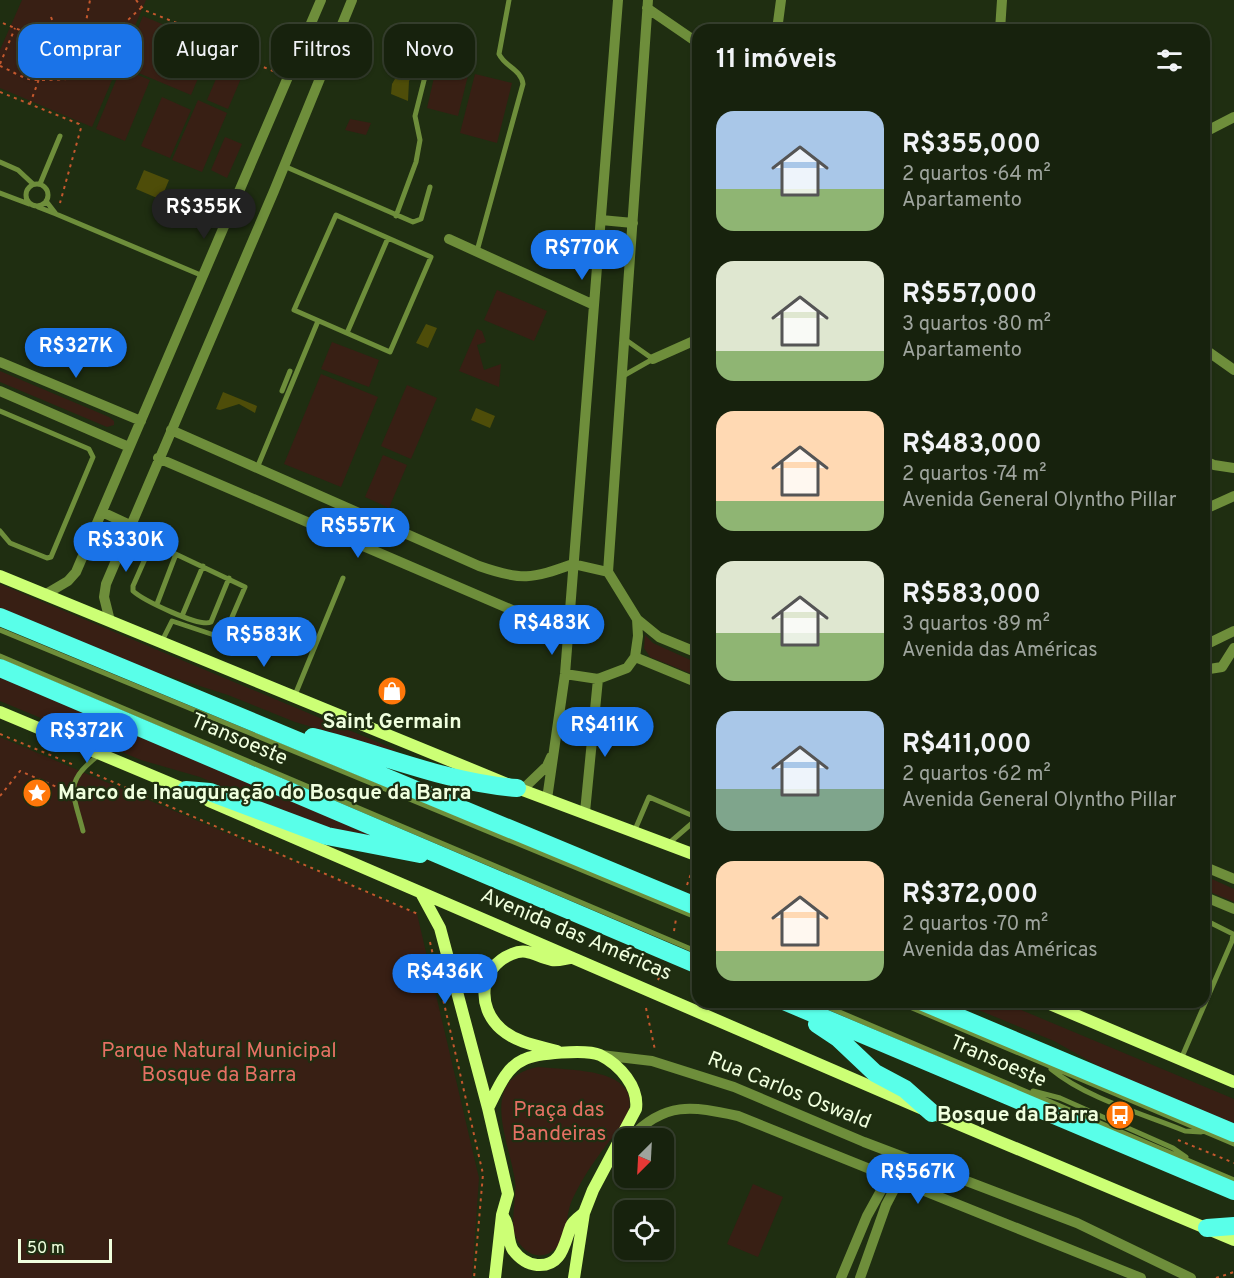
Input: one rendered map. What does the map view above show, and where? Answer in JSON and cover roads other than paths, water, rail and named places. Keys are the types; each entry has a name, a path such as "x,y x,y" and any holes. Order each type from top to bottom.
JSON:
{"highway":[{"path":"0,617 692,905"},
{"name":"Avenida das Américas","path":"0,668 692,962"},
{"path":"190,696 201,695 289,731 366,750 480,786 519,789"},
{"path":"186,790 210,792 327,836 407,851 478,870"},
{"path":"793,1008 830,1032 875,1073 911,1093 932,1113"},
{"path":"798,1008 1234,1191"},
{"path":"938,1008 1234,1133"},
{"path":"1207,1228 1234,1226"}],"main road":[{"path":"0,576 519,789 585,812 667,845 692,859"},
{"name":"Avenida das Américas","path":"0,712 186,790 932,1113 1234,1240"},
{"path":"421,893 440,928 488,1108 508,1194 502,1215 495,1278"},
{"path":"573,958 552,960 524,950 502,959 489,973 485,982 488,1012 502,1030 515,1039 564,1052 599,1054 627,1078 637,1100 631,1120 606,1165 584,1213 574,1278"},
{"path":"1068,1008 1234,1082"},
{"path":"488,1108 501,1082 517,1063 523,1059 564,1052"},
{"path":"502,1215 509,1223 511,1247 519,1257 539,1265 549,1264 557,1258 567,1244 572,1224 584,1213"}],"street":[{"path":"46,594 68,581 76,572 321,0"},
{"path":"110,621 104,597 106,584 158,458 279,193 284,166 352,0"},
{"path":"547,799 565,674 618,0"},
{"path":"778,24 781,0"},
{"path":"1000,24 1002,0"},
{"path":"648,4 692,38"},
{"path":"648,4 608,572 638,619 659,637 692,651"},
{"path":"1210,129 1234,117"},
{"path":"601,220 633,223"},
{"path":"449,239 594,305"},
{"path":"653,359 692,342"},
{"path":"1210,353 1234,370"},
{"path":"0,362 141,421"},
{"path":"0,391 129,447"},
{"path":"171,430 479,566 510,576 528,578 573,564 608,572"},
{"path":"158,458 568,634"},
{"path":"1210,463 1234,468"},
{"path":"1210,507 1234,496"},
{"path":"102,512 130,525"},
{"path":"565,674 598,679 627,668 635,657 638,619"},
{"path":"1210,643 1234,631"},
{"path":"1210,669 1222,667 1234,648"},
{"path":"635,657 692,681"},
{"path":"585,812 598,679"},
{"path":"519,789 547,766 554,751"},
{"path":"1210,869 1234,879"},
{"path":"1210,899 1234,909"},
{"name":"Rua Carlos Oswald","path":"599,1054 652,1061 734,1088 864,1142 1077,1223 1191,1278"},
{"name":"Rua Carlos Oswald","path":"640,1128 672,1109 702,1108 738,1116 1141,1278"},
{"path":"606,1165 614,1157"},
{"path":"841,1278 867,1216 883,1187 885,1177"},
{"path":"860,1278 886,1205 898,1182"}],"lane":[{"path":"476,253 523,84 517,71 502,60 499,54 508,0"},
{"path":"396,216 416,162 420,140 415,116 424,78"},
{"path":"40,184 60,136"},
{"path":"0,162 18,170 33,184 40,184 47,191 46,201 56,214"},
{"path":"284,166 413,222 421,219 430,188"},
{"path":"32,205 26,195 33,184"},
{"path":"0,193 203,276"},
{"path":"32,205 40,205 46,201"},
{"path":"336,215 431,257 390,352 318,321 294,310 336,215"},
{"path":"347,333 388,238"},
{"path":"256,468 318,321"},
{"path":"623,376 653,359 626,340"},
{"path":"282,391 290,371"},
{"path":"0,411 89,449 93,457 51,557 47,558 10,543 0,531"},
{"path":"130,525 144,539 245,586 226,636 219,638 171,621 162,643"},
{"path":"152,543 133,586 133,591 182,616 201,624 211,622 229,578"},
{"path":"157,604 176,554"},
{"path":"182,616 203,566"},
{"path":"294,697 343,578"},
{"name":"Transoeste","path":"0,630 692,916"},
{"name":"Transoeste","path":"0,656 692,949"},
{"path":"83,831 72,787 81,768 101,754"},
{"path":"634,832 649,797 692,815"},
{"path":"667,845 692,823"},
{"path":"1210,922 1233,934 1233,941 1210,993"},
{"name":"Transoeste","path":"830,1008 1020,1089 1060,1098 1173,1148 1195,1163 1234,1180"},
{"name":"Transoeste","path":"912,1008 1046,1064 1066,1082 1084,1090 1185,1131 1209,1133 1234,1144"},
{"path":"958,1008 969,1021"},
{"path":"1181,1059 1203,1008"}],"place":[{"name":"Saint Germain","path":"392,691"},
{"name":"Marco de Inauguração do Bosque da Barra","path":"37,793"},
{"name":"Bosque da Barra","path":"1120,1115"}],"park label":[{"name":"Parque Natural Municipal Bosque da Barra","path":"219,1063"},
{"name":"Praça das Bandeiras","path":"559,1122"}]}
